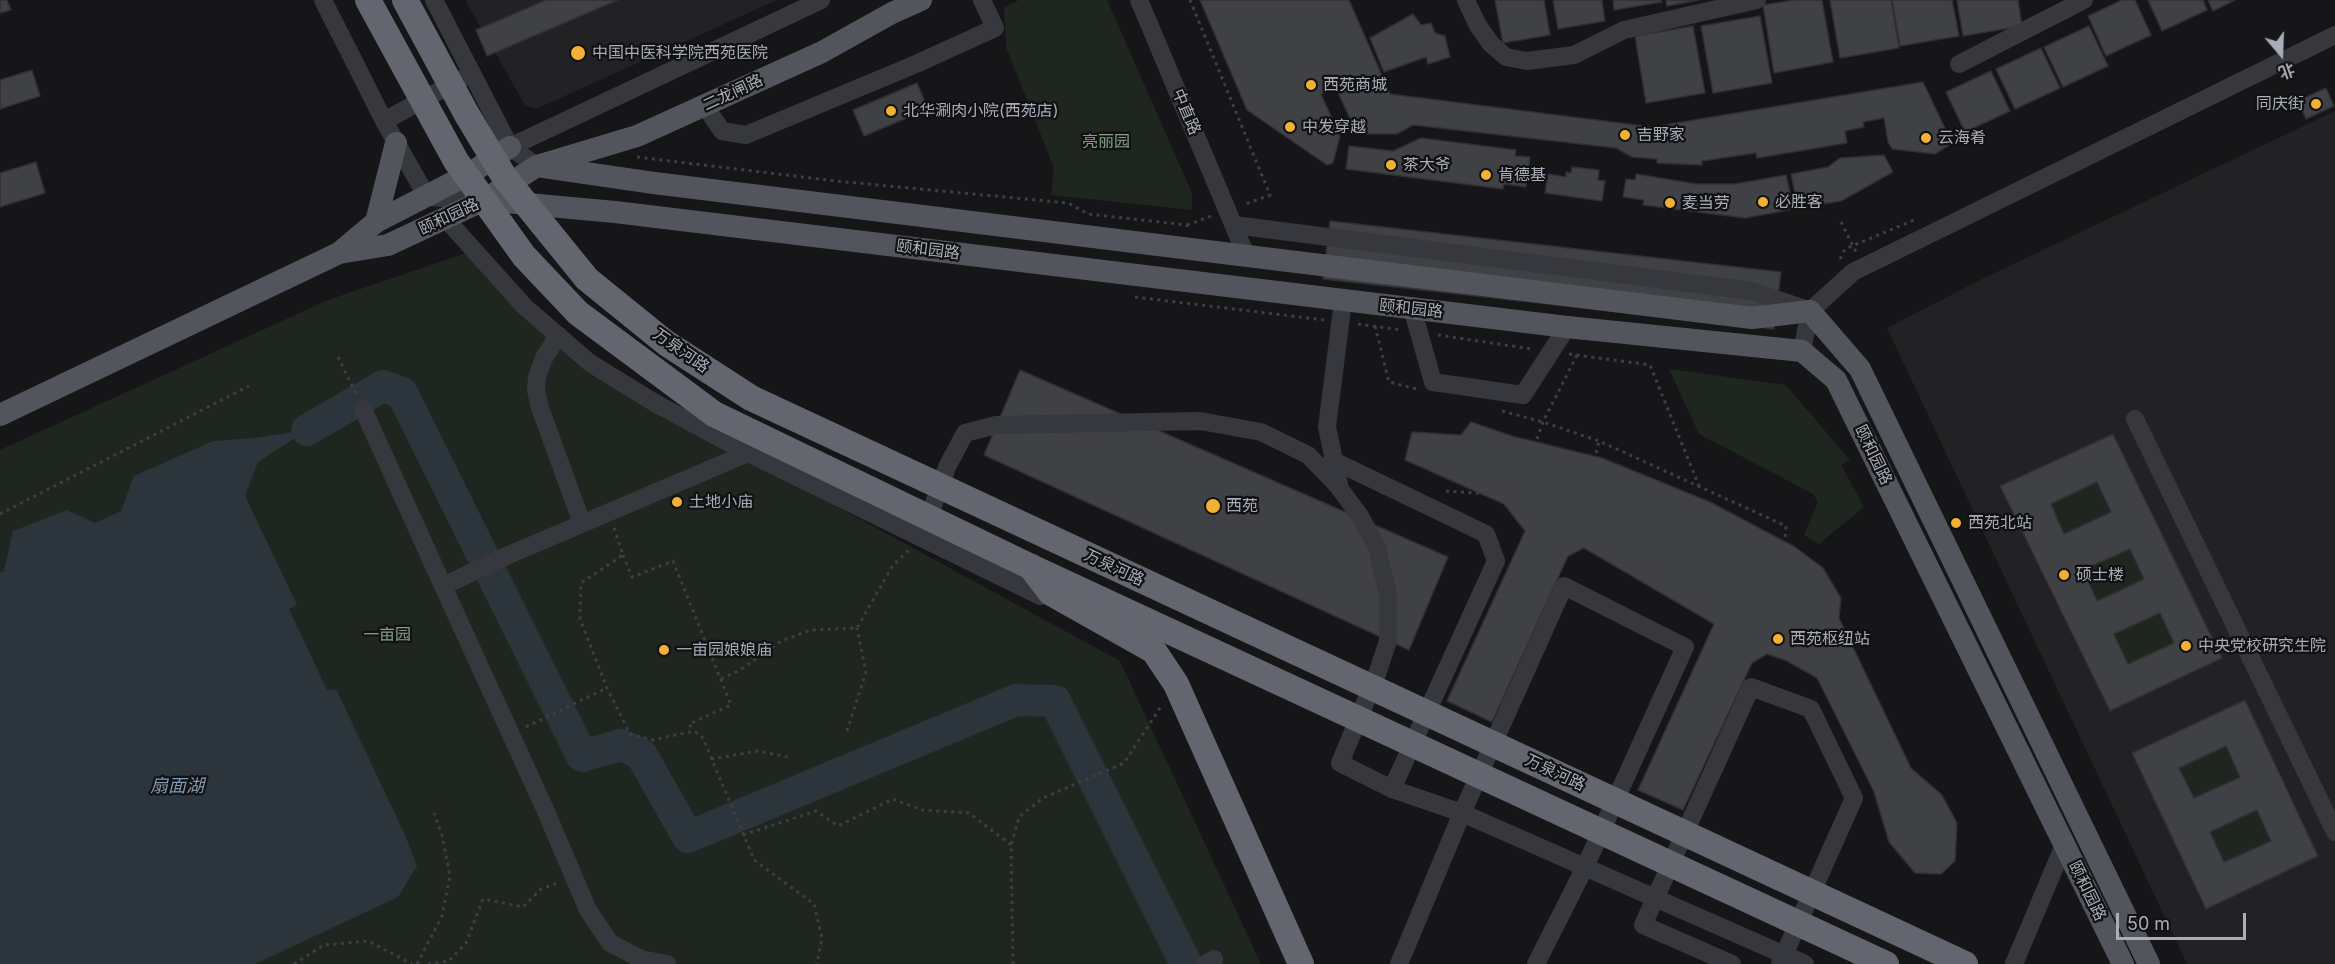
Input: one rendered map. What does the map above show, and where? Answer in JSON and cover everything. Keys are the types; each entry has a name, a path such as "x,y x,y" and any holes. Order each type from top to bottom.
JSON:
{"highway":[{"name":"万泉河路","path":"368,0 456,160 524,256 578,313 714,414 1031,567 1886,964"},
{"name":"万泉河路","path":"405,0 466,113 505,178 587,279 666,343 751,399 1965,964"},
{"path":"1031,567 1051,593 1154,651 1176,684 1301,964"}],"main road":[{"name":"二龙闸路","path":"484,200 537,166 637,136 822,52 892,13 921,0"},
{"path":"376,222 396,143"},
{"name":"颐和园路","path":"339,254 376,222 469,174 510,147"},
{"name":"颐和园路","path":"537,166 749,195 1752,318 1810,311 1860,369 2149,964"},
{"name":"颐和园路","path":"0,415 339,254 388,245 484,200 615,212 1343,301 1802,351 1836,380 2123,964"}],"street":[{"path":"323,0 384,121 427,197 484,200"},
{"path":"434,0 510,147 537,166"},
{"path":"510,147 821,0"},
{"path":"705,105 722,131 746,135 916,64 994,28 982,0"},
{"name":"中直路","path":"1139,0 1246,255"},
{"path":"1466,0 1477,24 1491,44 1506,57 1527,61 1574,55 1624,30 1757,0"},
{"path":"1959,64 2078,1"},
{"path":"1802,351 1810,311 1853,272 2335,35"},
{"path":"384,121 471,74"},
{"path":"425,99 484,200"},
{"path":"1231,217 1752,291 1810,311"},
{"path":"445,219 525,308 590,363 656,403 748,453 1040,596"},
{"path":"1340,489 1332,460 1327,427 1343,301"},
{"path":"1412,308 1433,382 1523,395 1567,327"},
{"path":"558,336 544,358 537,377 536,390 540,408 582,523"},
{"path":"363,409 575,876 588,910 610,943 641,959 667,964"},
{"path":"2135,419 2335,832"},
{"path":"921,538 947,467 965,433 996,425 1200,421 1262,432 1308,455 1340,489 1360,516 1377,547 1388,595 1388,641 1377,674 1340,763 1392,789 1462,813 1655,897 1782,959 1805,964"},
{"path":"442,586 582,523 748,453"},
{"path":"1332,460 1486,534 1496,561 1392,789"},
{"path":"1399,964 1462,813 1564,586 1685,647 1585,867 1536,964"},
{"path":"1732,964 1643,925 1751,687 1811,709 1854,798 1782,959"},
{"path":"2014,964 2064,845"}],"path":[{"path":"1188,225 1231,217 1270,195 1190,0"},
{"path":"1841,222 1852,246"},
{"path":"1375,326 1389,382 1422,391"},
{"path":"1538,439 1543,422 1577,355"},
{"path":"338,357 354,390"},
{"path":"0,514 249,386"},
{"path":"1499,411 1543,422 1599,441 1786,526 1785,537"},
{"path":"1596,453 1599,441"},
{"path":"1466,675 1554,489"},
{"path":"1446,491 1519,496"},
{"path":"609,512 632,578 673,561 732,705 689,724 703,738 754,860 814,904 822,938 817,964"},
{"path":"847,731 866,672 857,628 893,565 921,538"},
{"path":"1602,542 1711,593"},
{"path":"623,555 581,583 580,619 607,688 630,734 652,740 694,731"},
{"path":"721,679 740,669 781,640 811,630 857,628"},
{"path":"1013,964 1011,845 1019,818 1043,798 1124,763 1176,684"},
{"path":"542,719 607,688"},
{"path":"711,759 758,751 788,757"},
{"path":"743,835 816,812 838,826 893,799 922,810 969,813 1011,845"},
{"path":"417,964 442,916 450,876 442,835 434,813"},
{"path":"428,964 449,961 466,943 483,899 523,907 541,889 575,876"},
{"path":"294,964 324,945 368,941 412,964"}],"shaded area":[{"name":"中国中医科学院西苑医院","path":"465,0 777,0 536,109 525,105"},
{"name":"中央党校研究生院","path":"2335,111 2335,964 2187,964 1887,328 1980,280"}],"green space":[{"name":"亮丽园","path":"1019,0 1107,0 1192,193 1192,210 1051,195 1054,168 1006,47 1004,7"},
{"name":"一亩园","path":"469,252 491,282 578,365 1120,661 1261,964 0,964 0,450 328,300"},
{"path":"1669,369 1786,385 1850,460 1841,465 1864,507 1819,544 1804,535 1818,502 1813,494 1699,434"},
{"path":"2097,482 2111,512 2064,534 2051,504"},
{"path":"2130,549 2144,579 2097,601 2083,570"},
{"path":"2160,613 2174,643 2128,664 2114,634"},
{"path":"2226,746 2240,777 2194,798 2179,768"},
{"path":"2257,810 2271,841 2224,862 2210,832"}],"water":[{"name":"扇面湖","path":"307,430 258,462 245,496 297,605 289,609 327,690 336,689 405,835 417,866 398,897 255,964 0,964 0,572 4,571 13,531 67,510 95,523 121,511 134,476 213,441"}],"building":[{"path":"0,0 7,0 11,10 0,13"},
{"path":"546,0 618,0 487,56 476,30"},
{"name":"西苑商城","path":"1200,0 1349,0 1390,94 1652,127 1923,82 1952,143 1935,154 1892,149 1888,142 1884,118 1863,122 1864,127 1845,131 1847,143 1757,158 1756,153 1702,161 1702,165 1657,163 1657,159 1632,157 1616,148 1413,125 1397,134 1357,134 1336,88 1321,94 1340,136 1333,163 1327,165 1247,110"},
{"path":"1495,0 1544,0 1550,35 1503,43"},
{"path":"1553,0 1602,0 1605,21 1558,29"},
{"path":"1613,0 1661,0 1662,2 1614,10"},
{"path":"1666,0 1699,0 1667,6"},
{"path":"1794,0 1822,0 1833,62 1774,73 1763,5"},
{"path":"1830,0 1891,0 1899,48 1840,58"},
{"path":"1892,0 1952,0 1959,36 1900,46"},
{"path":"1957,0 2018,0 2022,26 1963,36"},
{"path":"2122,0 2135,0 2151,35 2106,56 2088,16"},
{"path":"2148,0 2203,0 2207,10 2162,31"},
{"path":"2208,0 2235,0 2213,11"},
{"path":"1413,14 1421,25 1431,23 1435,33 1445,36 1450,57 1428,64 1426,57 1384,72 1370,38"},
{"path":"1760,16 1772,83 1713,93 1701,26"},
{"path":"1693,26 1705,93 1646,103 1635,36"},
{"path":"2089,26 2108,66 2063,87 2044,47"},
{"path":"2041,48 2060,88 2015,109 1996,69"},
{"path":"32,70 40,96 0,109 0,80"},
{"path":"1991,71 2010,111 1965,132 1946,92"},
{"path":"917,83 928,109 864,136 853,110"},
{"name":"同庆街","path":"2326,88 2334,106 2306,119 2298,101"},
{"path":"1421,138 1516,150 1515,156 1530,157 1526,187 1504,184 1503,189 1346,169 1349,146 1393,151"},
{"path":"1884,155 1893,172 1841,201 1798,208 1791,174 1828,167 1840,158"},
{"path":"36,162 45,193 0,207 0,173"},
{"path":"1572,167 1599,170 1598,180 1605,181 1602,201 1545,193 1548,174 1566,177 1566,172 1571,173"},
{"path":"1636,174 1696,184 1735,184 1786,175 1794,209 1745,218 1643,205 1644,200 1623,197 1626,179 1635,180"},
{"path":"1330,221 1781,272 1774,329 1323,279"},
{"name":"西苑","path":"1020,370 1448,557 1409,650 984,455"},
{"name":"西苑枢纽站","path":"1471,422 1512,436 1602,458 1710,502 1795,547 1823,568 1841,598 1839,618 1911,768 1942,795 1957,823 1955,861 1941,874 1915,873 1889,842 1874,792 1817,678 1787,661 1767,654 1752,663 1683,810 1638,790 1714,624 1584,548 1568,556 1492,722 1447,701 1525,531 1504,504 1405,460 1412,432 1461,435"},
{"name":"硕士楼","path":"2113,434 2222,658 2110,711 2000,486","holes":["2097,482 2111,512 2064,534 2051,504","2130,549 2144,579 2097,601 2083,570","2160,613 2174,643 2128,664 2114,634"]},
{"name":"土地小庙","path":"679,497 681,504 675,506 673,500"},
{"path":"2245,700 2318,856 2206,909 2132,753","holes":["2226,746 2240,777 2194,798 2179,768","2257,810 2271,841 2224,862 2210,832"]}],"waterway":[{"path":"307,430 383,386 402,393 582,756 621,745 641,754 688,837 1016,700 1055,701 1186,964"}],"place":[{"name":"中国中医科学院西苑医院","path":"578,53"},
{"name":"西苑商城","path":"1311,85"},
{"name":"同庆街","path":"2316,104"},
{"name":"北华涮肉小院(西苑店)","path":"891,111"},
{"name":"中发穿越","path":"1290,127"},
{"name":"吉野家","path":"1625,135"},
{"name":"云海肴","path":"1926,138"},
{"name":"茶大爷","path":"1391,165"},
{"name":"肯德基","path":"1486,175"},
{"name":"必胜客","path":"1763,202"},
{"name":"麦当劳","path":"1670,203"},
{"name":"土地小庙","path":"677,502"},
{"name":"西苑","path":"1213,506"},
{"name":"西苑北站","path":"1956,523"},
{"name":"硕士楼","path":"2064,575"},
{"name":"西苑枢纽站","path":"1778,639"},
{"name":"中央党校研究生院","path":"2186,646"},
{"name":"一亩园娘娘庙","path":"664,650"}]}
